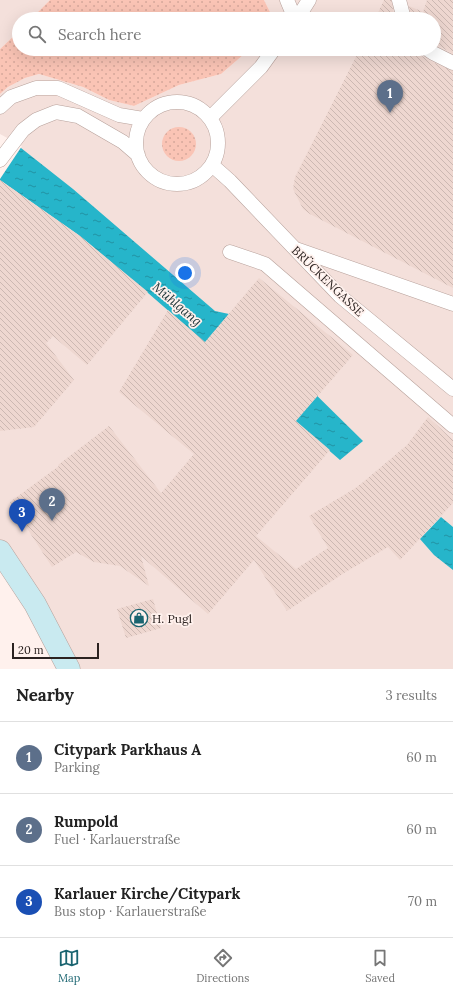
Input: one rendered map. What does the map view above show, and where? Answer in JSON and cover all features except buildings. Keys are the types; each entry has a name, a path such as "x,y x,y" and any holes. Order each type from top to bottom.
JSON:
{"main road":[{"path":"0,551 35,604 69,669"}],"lane":[{"path":"287,0 293,12"},
{"path":"301,12 309,0"},
{"path":"399,0 402,12"},
{"path":"210,118 261,67 269,56"},
{"path":"439,56 453,63"},
{"path":"0,107 11,97 36,88 58,88 119,115 143,119"},
{"path":"177,101 192,104 205,112 210,118 215,125 219,141 216,158 206,172 192,181 176,184 160,180 146,170 138,155 136,136 143,119 155,108 162,104 177,101"},
{"path":"0,160 23,130 36,120 56,112 78,116 123,142 138,155"},
{"name":"BRÜCKENGASSE","path":"212,165 340,296 453,389"},
{"path":"294,248 453,304"},
{"path":"230,252 265,264 453,426"}],"shaded area":[{"path":"0,0 50,0 38,12 12,12 12,38 0,49"},
{"path":"50,0 264,0 270,12 38,12"},
{"path":"264,0 453,0 453,669 69,669 0,552 0,94 8,87 25,78 39,74 83,87 109,100 134,106 179,85 221,74 242,56 441,56 441,12 270,12"},
{"path":"12,38 12,56 242,56 221,74 179,85 134,106 109,100 83,87 39,74 25,78 8,87 0,94 0,49"},
{"path":"179,127 191,132 196,144 191,156 179,161 167,156 162,144 167,132"}],"water":[{"name":"Mühlgang","path":"0,136 21,148 73,189 215,311 229,314 298,377 363,441 340,460 148,293 80,236 0,180"},
{"path":"441,517 453,527 453,570 434,555 420,539"}],"pier":[{"path":"0,134 22,146 0,179"}],"place":[{"name":"Citypark Parkhaus A","path":"390,113"},
{"name":"Rumpold","path":"52,521"},
{"name":"Karlauer Kirche/Citypark","path":"22,532"},
{"name":"H. Pugl","path":"139,618"}]}
